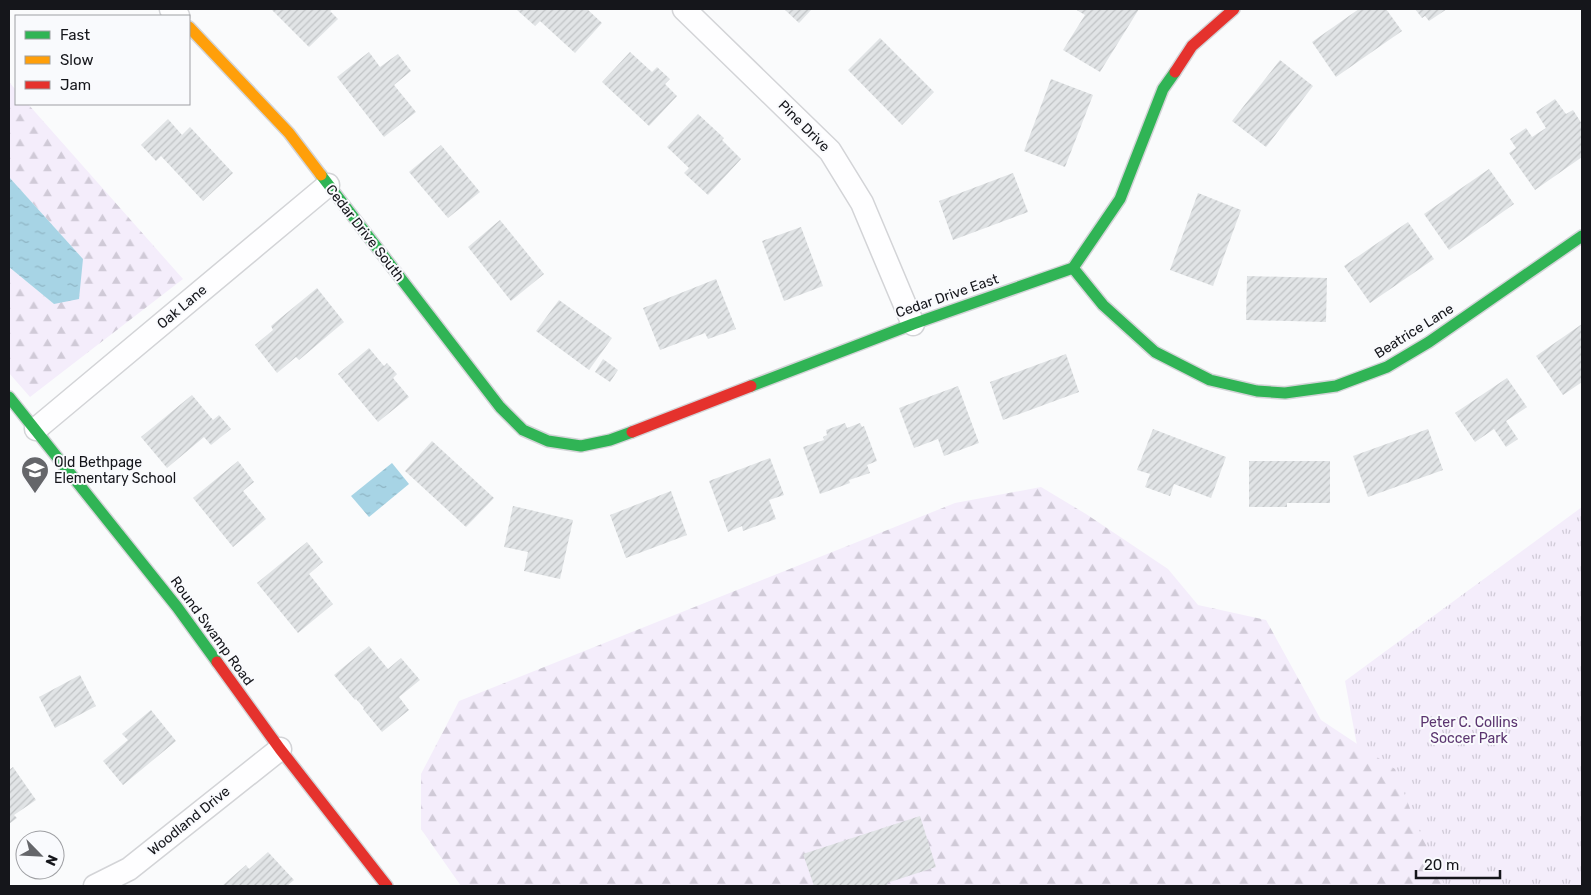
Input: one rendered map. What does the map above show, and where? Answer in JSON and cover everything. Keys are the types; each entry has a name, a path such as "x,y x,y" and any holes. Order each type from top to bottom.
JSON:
{"street":[{"name":"Pine Drive","path":"684,9 830,150 862,203 913,324"},
{"path":"1073,268 1120,199 1163,89 1192,46 1234,9"},
{"name":"Cedar Drive South","path":"190,28 289,133 500,407 523,430 540,438"},
{"name":"Oak Lane","path":"36,429 328,186"},
{"name":"Beatrice Lane","path":"1073,268 1103,305 1154,352 1210,380 1257,391 1285,393 1336,386 1387,367 1429,342 1582,236"},
{"name":"Cedar Drive East","path":"540,438 581,446 610,440 913,324 1073,268"},
{"name":"Round Swamp Road","path":"9,397 177,607 280,749 387,886"},
{"name":"Woodland Drive","path":"95,886 129,869 280,749"}],"green space":[{"path":"9,82 15,89 15,105 29,105 183,279 30,397 9,373 9,267 54,304 83,259 9,177"},
{"path":"1041,487 1086,514 1168,569 1198,605 1266,620 1321,720 1395,769 1414,819 1445,886 461,886 421,829 421,774 459,701 955,503"},
{"name":"Peter C. Collins Soccer Park","path":"1582,507 1582,886 1427,886 1377,853 1345,681"}],"water":[{"path":"9,177 83,259 79,299 54,304 9,267"},
{"path":"392,463 409,484 369,517 351,496"}],"building":[{"path":"271,9 333,9 330,11 338,19 309,47"},
{"path":"518,9 587,9 602,23 575,53 540,21 535,26"},
{"path":"784,9 812,9 799,23"},
{"path":"1075,9 1139,9 1100,72 1063,50 1085,15"},
{"path":"1359,9 1386,9 1402,31 1336,77 1312,42"},
{"path":"1415,9 1447,9 1429,21 1425,16 1422,18"},
{"path":"880,38 934,92 902,125 848,70"},
{"path":"369,52 380,67 398,54 411,71 394,85 416,112 384,137 337,77"},
{"path":"630,52 652,72 657,67 670,79 665,84 677,96 649,126 602,82"},
{"path":"1280,60 1313,86 1266,147 1232,121"},
{"path":"1051,79 1093,95 1065,167 1024,151"},
{"path":"1555,99 1566,114 1573,110 1582,124 1582,157 1535,190 1509,153 1516,148 1510,139 1526,128 1532,137 1546,128 1536,112"},
{"path":"698,114 724,138 722,140 741,159 708,195 684,173 689,168 667,147"},
{"path":"168,119 182,135 190,127 233,173 203,201 161,156 156,161 141,145"},
{"path":"441,145 480,192 448,218 409,172"},
{"path":"1489,169 1514,204 1449,250 1424,214"},
{"path":"1013,173 1028,212 953,240 939,201"},
{"path":"1198,193 1241,210 1213,286 1170,270"},
{"path":"500,220 544,274 511,301 468,247"},
{"path":"1408,222 1434,259 1370,303 1344,266"},
{"path":"801,227 823,286 784,301 762,241"},
{"path":"1247,276 1327,278 1326,322 1246,320"},
{"path":"716,279 736,329 708,339 705,333 660,350 643,308"},
{"path":"317,288 344,322 299,360 296,357 277,373 255,345 273,330 271,326"},
{"path":"559,300 612,338 589,370 536,331"},
{"path":"1582,324 1582,382 1563,395 1536,356"},
{"path":"369,348 384,366 387,363 397,374 393,378 409,397 378,422 338,374"},
{"path":"1066,354 1079,392 1003,420 990,382"},
{"path":"603,359 618,370 610,382 595,372"},
{"path":"1507,378 1527,407 1506,421 1518,439 1506,447 1494,429 1475,442 1455,413"},
{"path":"958,386 979,443 944,456 938,439 914,448 899,408"},
{"path":"192,395 213,420 219,415 231,429 211,445 204,437 167,468 141,437"},
{"path":"845,423 847,428 860,423 862,427 864,426 877,461 867,465 870,473 849,480 850,483 820,494 803,447 824,440 823,437 827,435 826,430"},
{"path":"1153,429 1226,457 1211,498 1174,484 1170,496 1145,487 1150,474 1137,470"},
{"path":"1428,429 1443,470 1368,497 1353,456"},
{"path":"432,441 494,498 466,527 405,471"},
{"path":"770,458 784,495 769,500 776,519 743,531 742,526 728,532 709,481"},
{"path":"238,461 254,482 243,491 266,519 233,547 193,498"},
{"path":"1249,461 1330,461 1330,503 1287,503 1287,507 1249,507"},
{"path":"671,491 687,535 626,558 610,515"},
{"path":"513,506 573,520 560,579 524,571 528,552 504,547"},
{"path":"307,542 323,562 309,574 333,604 298,633 257,583"},
{"path":"369,646 388,669 401,658 420,680 399,697 409,710 382,732 364,708 334,675"},
{"path":"80,675 96,706 55,728 39,697"},
{"path":"151,710 176,741 123,785 103,761 128,740 122,734"},
{"path":"13,767 36,800 14,815 17,818 9,824 9,770"},
{"path":"920,816 936,867 887,883 888,886 814,886 803,854"},
{"path":"268,852 294,880 287,886 222,886 246,865 249,869"}],"traffic: fast":[{"path":"751,386 913,324 1073,268 1120,199 1163,89 1175,72"},
{"path":"321,175 500,407 523,430 548,441 581,446 610,440 632,432"},
{"path":"1073,268 1103,305 1155,352 1210,380 1257,391 1285,393 1336,386 1387,367 1429,342 1582,236"},
{"path":"9,397 177,607 217,662"}],"traffic: slow":[{"path":"190,28 289,133 321,175"}],"traffic: jam":[{"path":"1175,72 1192,46 1234,9"},
{"path":"632,432 751,386"},
{"path":"217,662 280,749 387,886"}],"place":[{"name":"Old Bethpage Elementary School","path":"35,494"}]}
